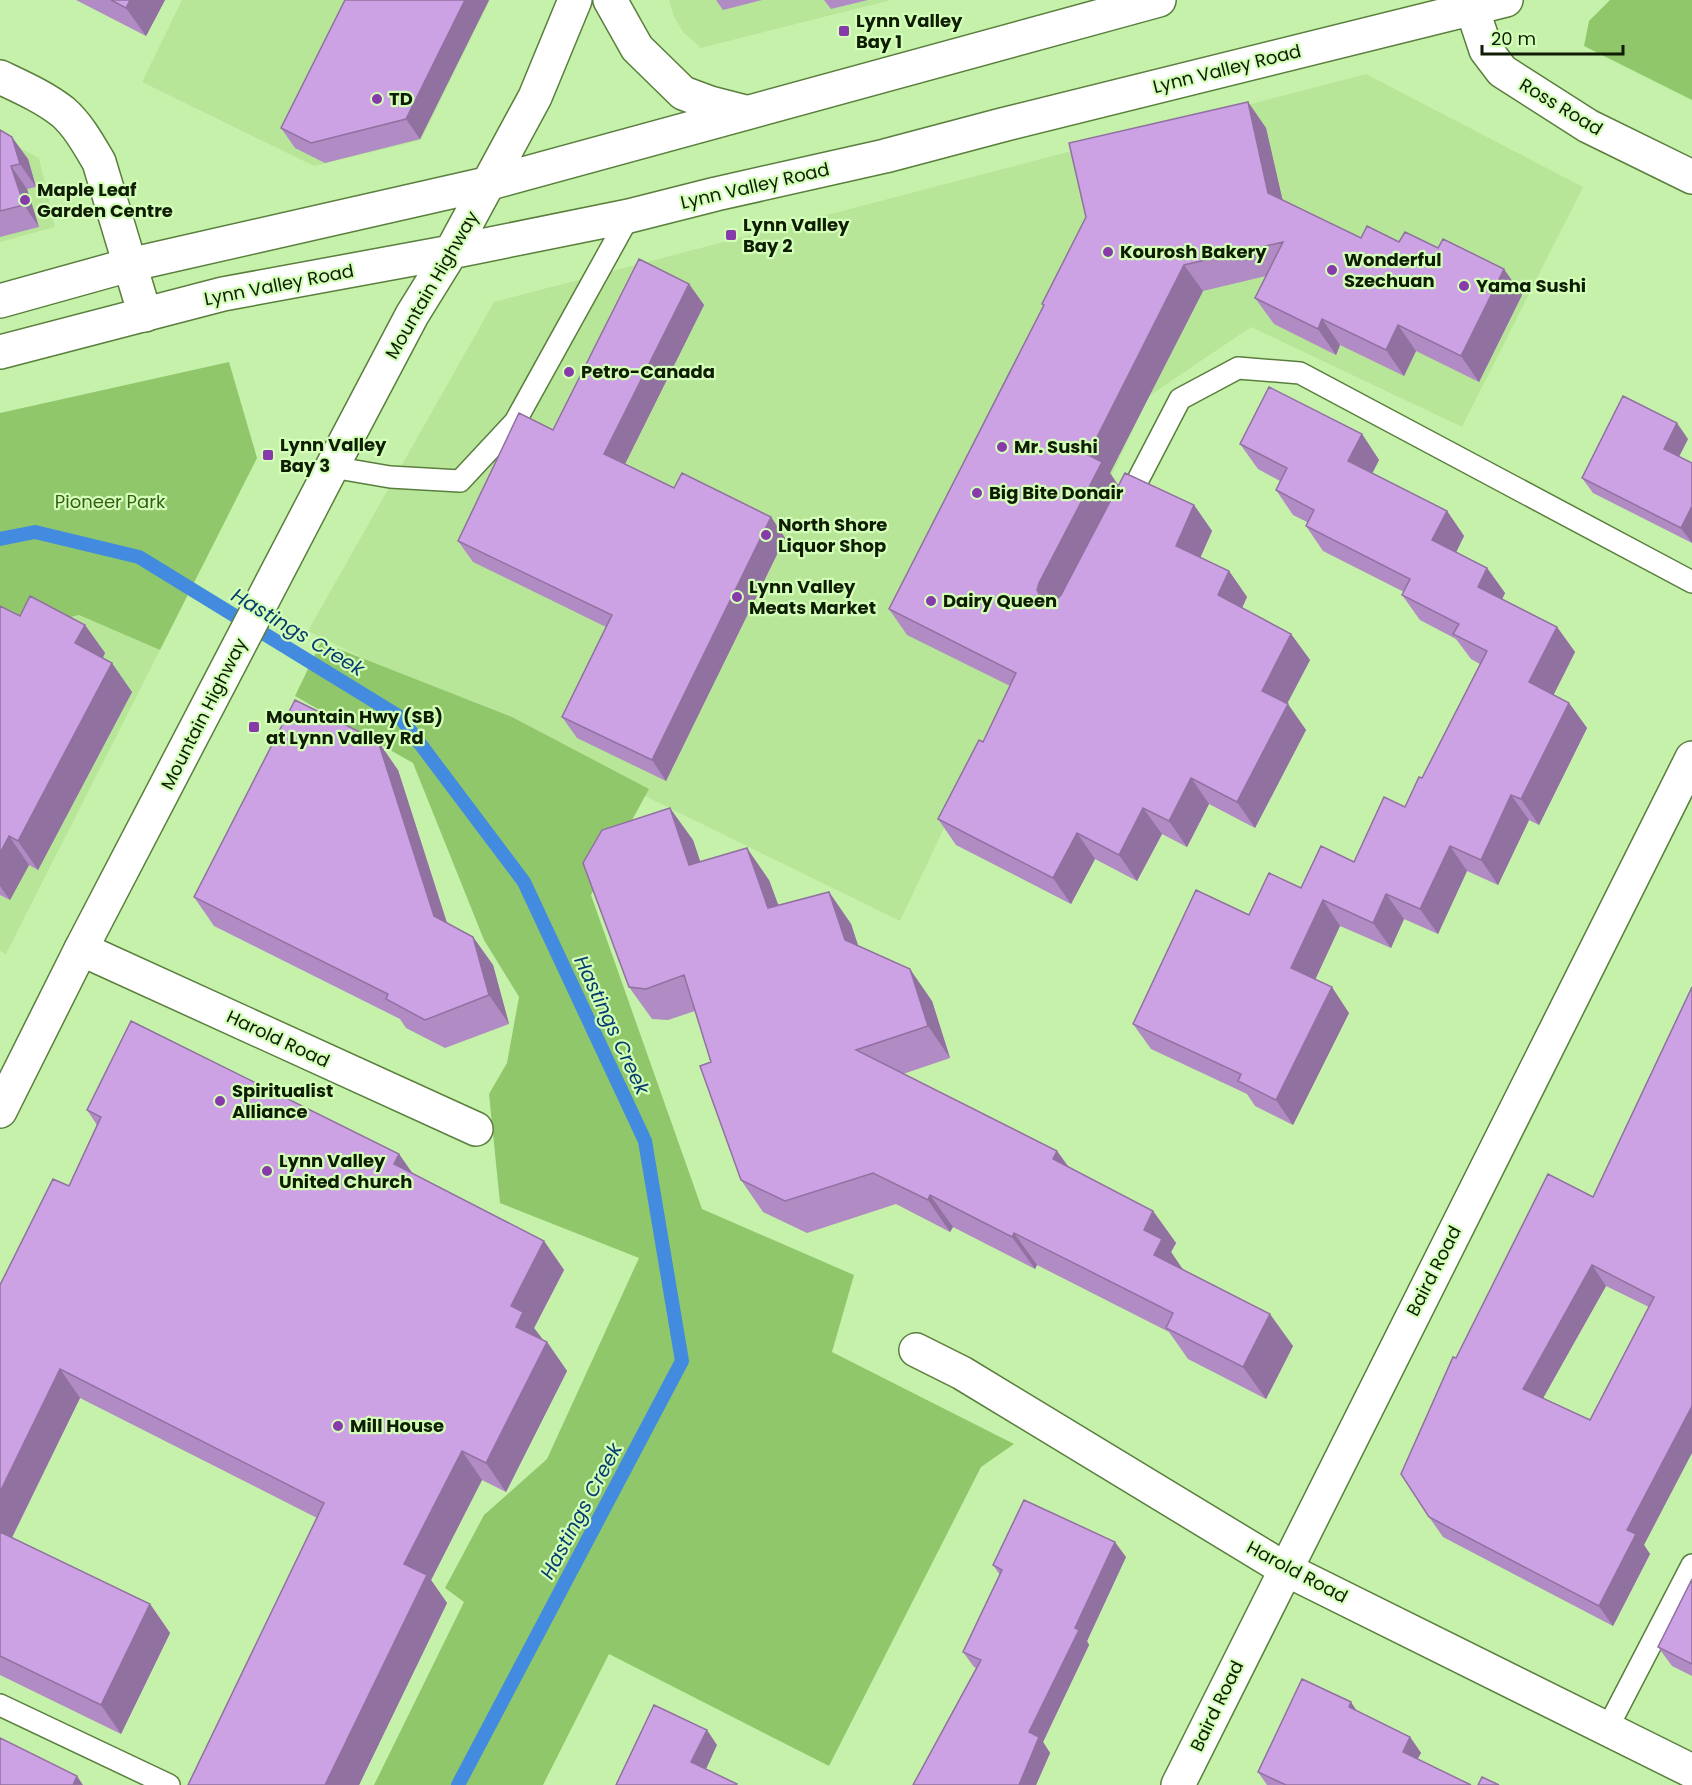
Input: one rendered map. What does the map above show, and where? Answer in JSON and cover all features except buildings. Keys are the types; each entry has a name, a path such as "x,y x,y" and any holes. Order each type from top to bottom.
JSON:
{"street":[{"name":"Mountain Highway","path":"0,1111 81,949 412,315 451,252 536,97 575,0"},
{"path":"610,0 637,48 683,93 745,112"},
{"path":"0,302 129,265 490,183 1159,0"},
{"name":"Lynn Valley Road","path":"0,352 223,294 629,216 885,156 1473,4 1506,0"},
{"name":"Ross Road","path":"1473,4 1486,50 1502,70 1588,126 1692,177"},
{"path":"0,77 26,89 63,113 88,142 99,162 145,315"},
{"name":"Baird Road","path":"1178,1785 1692,758"},
{"name":"Harold Road","path":"81,949 476,1129"},
{"name":"Harold Road","path":"916,1350 962,1373 1285,1569 1692,1771"}],"lane":[{"path":"332,467 390,477 460,481 515,422 629,216"},
{"path":"1116,522 1180,399 1238,368 1300,373 1692,582"},
{"path":"1607,1729 1692,1565"},
{"path":"0,1705 169,1785"}],"shaded area":[{"path":"182,0 490,0 421,140 314,166 142,82"},
{"path":"669,0 891,0 701,48 683,32 674,17"},
{"path":"1366,74 1583,187 1462,427 1251,327 1149,396 900,921 308,631 494,302"},
{"name":"Maple Leaf Garden Centre","path":"0,138 39,158 55,227 0,242"},
{"path":"79,615 160,650 6,954 0,951 0,634"}],"green space":[{"path":"1610,0 1692,0 1692,100 1584,46 1589,21"},
{"name":"Pioneer Park","path":"229,362 257,458 160,650 79,615 0,634 0,413"},
{"path":"321,642 512,717 649,789 591,895 702,1209 854,1275 832,1352 1014,1444 981,1467 829,1766 609,1654 543,1785 374,1785 464,1602 445,1588 484,1515 547,1459 639,1258 500,1203 489,1094 507,1063 519,997 484,940 413,763 295,696"}],"waterway":[{"name":"Hastings Creek","path":"0,539 35,532 139,557 400,717 524,882 645,1141 682,1361 458,1785"}],"place":[{"name":"Lynn Valley Bay 1","path":"844,31"},
{"name":"TD","path":"377,99"},
{"name":"Maple Leaf Garden Centre","path":"25,200"},
{"name":"Lynn Valley Bay 2","path":"731,235"},
{"name":"Kourosh Bakery","path":"1108,252"},
{"name":"Wonderful Szechuan","path":"1332,270"},
{"name":"Yama Sushi","path":"1464,286"},
{"name":"Petro-Canada","path":"569,372"},
{"name":"Mr. Sushi","path":"1002,447"},
{"name":"Lynn Valley Bay 3","path":"268,455"},
{"name":"Big Bite Donair","path":"977,493"},
{"name":"North Shore Liquor Shop","path":"766,535"},
{"name":"Lynn Valley Meats Market","path":"737,597"},
{"name":"Dairy Queen","path":"931,601"},
{"name":"Mountain Hwy (SB) at Lynn Valley Rd","path":"254,727"},
{"name":"Spiritualist Alliance","path":"220,1101"},
{"name":"Lynn Valley United Church","path":"267,1171"},
{"name":"Mill House","path":"338,1426"}]}
